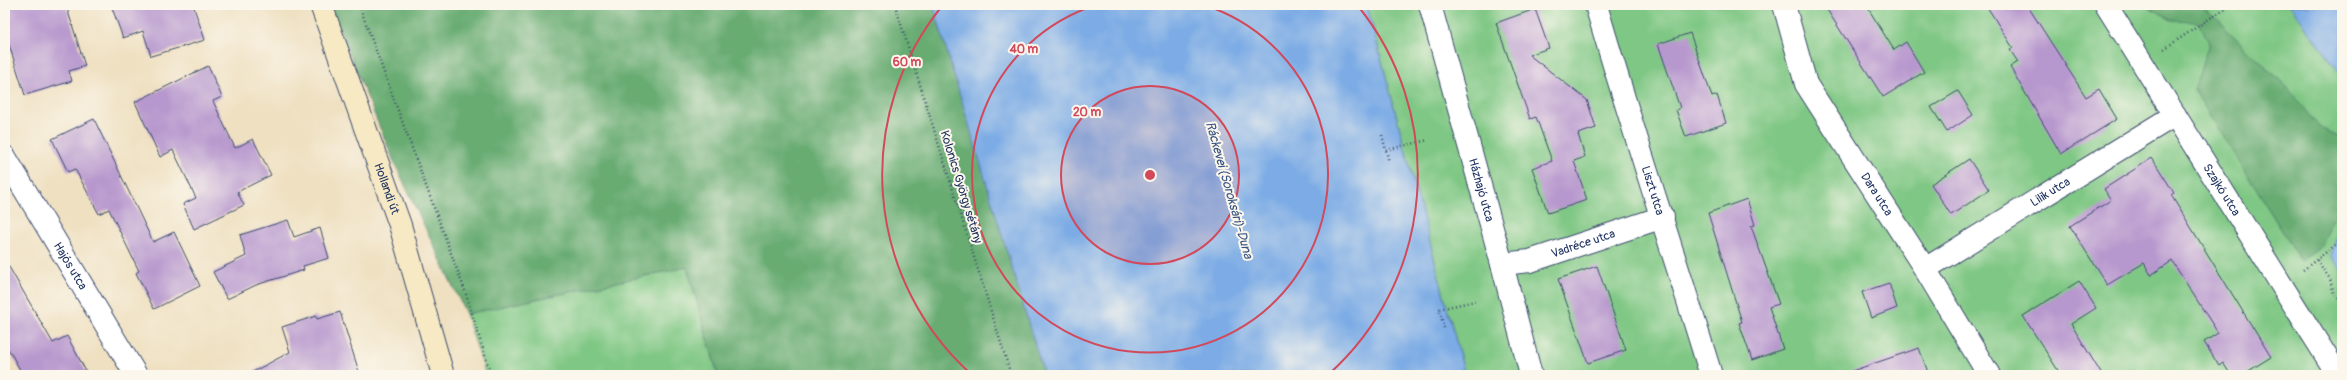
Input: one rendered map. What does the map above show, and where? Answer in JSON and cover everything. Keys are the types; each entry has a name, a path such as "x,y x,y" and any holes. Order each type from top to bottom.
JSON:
{"street":[{"name":"Hollandi út","path":"321,5 400,225 443,375"},
{"name":"Házhajó utca","path":"1430,5 1502,264 1531,375"},
{"name":"Liszt utca","path":"1596,5 1632,128 1663,217 1711,375"},
{"name":"Szajkó utca","path":"2106,5 2282,286 2328,372"},
{"name":"Dara utca","path":"1786,6 1806,84 1925,269 1989,375"},
{"name":"Lilik utca","path":"1925,269 2175,115"},
{"name":"Hajós utca","path":"5,157 136,375"},
{"name":"Vadréce utca","path":"1502,264 1530,261 1663,217"}],"path":[{"path":"359,5 465,291 491,375"},
{"name":"Kolonics György sétány","path":"895,5 1011,375"},
{"path":"2142,63 2230,5"},
{"path":"1382,135 1389,162"},
{"path":"1386,150 1428,140"},
{"path":"2282,286 2342,240"},
{"path":"2317,260 2330,278 2334,294 2342,302"},
{"path":"1444,328 1439,309 1475,301"}],"green space":[{"path":"329,5 933,5 1044,375 718,375 687,267 466,314 395,164"},
{"path":"1367,5 2290,5 2342,76 2342,375 1465,375"},
{"path":"2146,5 2202,5 2292,93 2320,128 2342,137 2342,211 2333,218 2322,246 2301,261 2194,90 2209,43 2199,22 2172,21"},
{"path":"687,267 718,375 486,375 466,314"}],"water":[{"name":"Ráckevei (Soroksári)-Duna","path":"933,5 1367,5 1465,375 1044,375"},
{"path":"2290,5 2342,5 2342,76"},
{"path":"2342,220 2342,271 2331,255"}],"building":[{"path":"5,5 66,5 85,66 69,71 72,81 25,95 5,32"},
{"path":"111,5 193,5 205,40 151,56 143,31 123,38"},
{"path":"1824,5 1866,5 1894,50 1906,42 1924,72 1883,97"},
{"path":"1986,5 2027,5 2086,97 2099,89 2117,119 2061,154 2010,67 2018,62 2010,50 2013,48"},
{"path":"1535,9 1549,48 1529,55 1587,100 1596,128 1578,134 1585,157 1574,161 1587,200 1548,213 1532,168 1552,161 1536,117 1530,119 1496,23"},
{"path":"1690,33 1712,97 1717,95 1726,123 1686,137 1676,110 1680,108 1658,44"},
{"path":"208,66 222,97 213,101 235,148 253,139 271,175 237,192 244,205 194,229 183,204 196,198 173,150 160,157 135,102"},
{"path":"1958,91 1973,115 1947,132 1931,107"},
{"path":"94,119 153,242 174,232 200,286 154,309 136,273 139,271 109,209 99,214 75,169 68,172 52,139"},
{"path":"2152,158 2174,193 2171,195 2271,357 2242,375 2231,375 2223,363 2219,366 2204,342 2218,333 2172,261 2151,275 2144,263 2107,285 2070,226 2111,200 2104,189"},
{"path":"1969,159 1989,190 1951,215 1931,184"},
{"path":"1747,199 1755,225 1751,226 1779,304 1769,307 1783,349 1752,360 1739,323 1742,322 1708,213"},
{"path":"288,220 294,237 320,228 329,258 303,266 304,270 256,285 227,299 213,272 246,256 240,235"},
{"path":"5,260 53,343 67,336 88,375 23,375 5,343"},
{"path":"1597,266 1626,350 1588,363 1558,279"},
{"path":"2079,281 2096,308 2071,324 2102,375 2061,375 2023,316"},
{"path":"1889,283 1897,308 1871,318 1862,292"},
{"path":"340,312 360,375 247,375 290,352 282,327 316,316 317,319"},
{"path":"1919,348 1929,375 1853,375 1852,371"}]}
